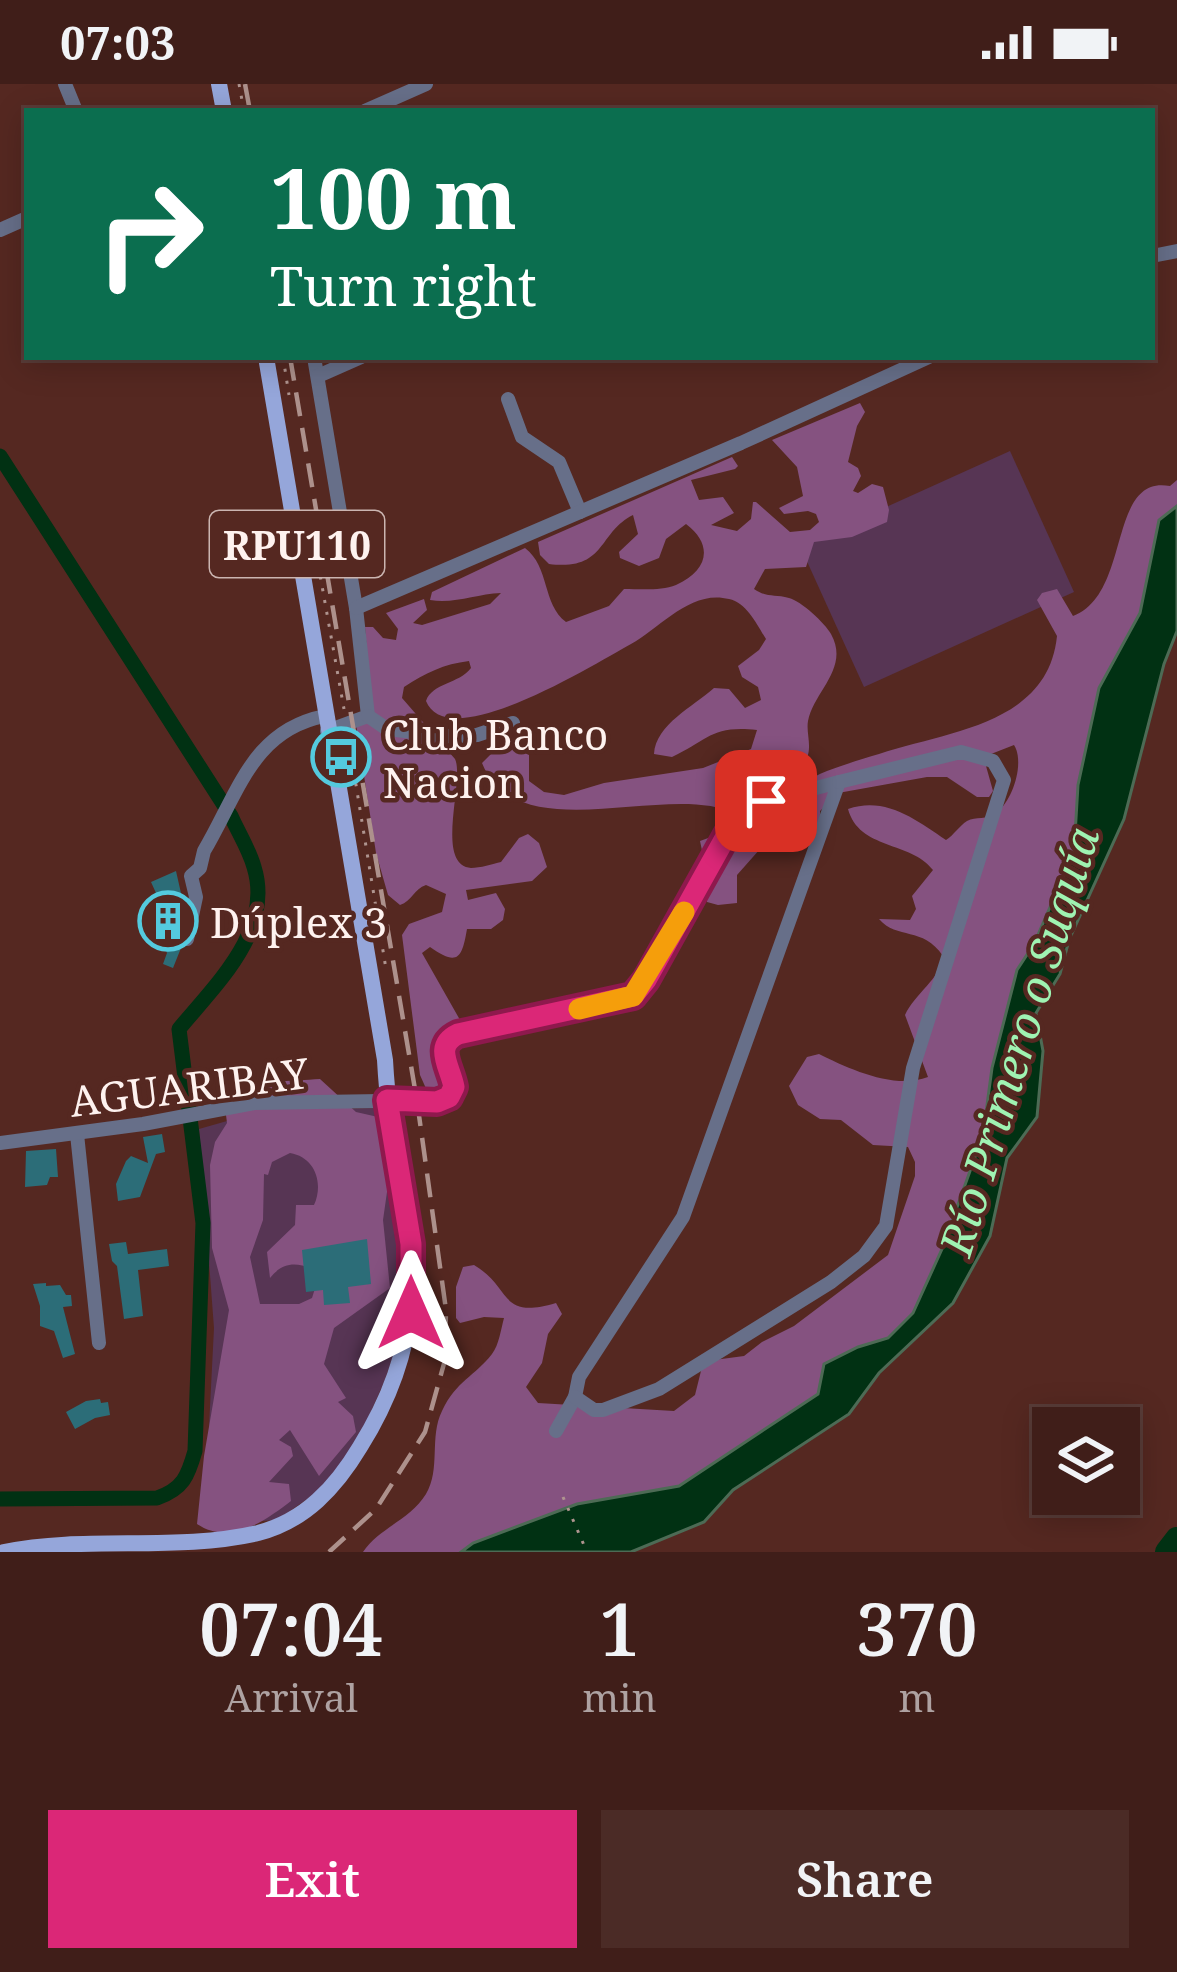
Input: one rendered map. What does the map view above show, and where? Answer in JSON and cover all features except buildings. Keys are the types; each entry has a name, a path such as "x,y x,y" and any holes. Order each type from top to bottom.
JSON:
{"main road":[{"name":"RPU110","path":"4,1552 245,1536 295,1518 325,1495 366,1437 408,1340 411,1244 387,1100 385,1060 266,360"}],"street":[{"path":"372,108 426,84"},
{"path":"356,608 921,360"},
{"path":"318,363 368,716"},
{"path":"508,399 523,437 559,462 580,512"},
{"path":"187,939 196,897 190,859 204,851 261,748 292,725 368,716 387,730 457,737 513,723"},
{"path":"556,1431 575,1397 579,1377 683,1217 839,782 961,752 993,761 1004,780 913,1068 886,1226 864,1256 831,1282 659,1389 603,1410 575,1397"},
{"name":"AGUARIBAY","path":"0,1143 142,1124 254,1102 437,1102 449,1097 454,1087 443,1049 447,1040 633,996 742,813 766,801 839,782"},
{"path":"77,1134 99,1343"}],"path":[{"path":"563,1497 587,1552"}],"shaded area":[{"path":"860,403 865,412 848,462 861,476 853,491 858,493 872,484 883,487 887,522 852,537 814,542 806,567 765,569 754,589 800,603 824,624 836,646 834,669 808,721 807,758 772,786 776,793 846,764 963,730 1015,706 1035,689 1050,666 1057,636 1037,600 1042,593 1057,589 1073,616 1092,604 1104,585 1137,498 1150,487 1170,486 1177,480 1177,506 1159,520 1140,613 1099,688 1078,785 1074,852 1034,944 1017,970 992,1068 983,1135 942,1249 913,1313 888,1339 858,1347 818,1394 679,1486 577,1504 473,1543 461,1552 363,1552 426,1494 442,1411 498,1342 504,1318 460,1323 456,1318 456,1287 463,1267 474,1265 515,1305 556,1303 562,1314 548,1334 542,1363 526,1387 538,1403 674,1411 695,1395 702,1367 714,1360 744,1356 794,1326 888,1255 915,1176 908,1147 873,1145 841,1120 820,1119 798,1105 789,1086 807,1057 819,1054 887,1079 928,1077 905,1015 937,972 943,956 927,941 879,919 910,920 916,909 912,896 933,870 912,854 863,832 848,809 888,808 946,840 967,821 992,816 1001,808 1018,771 1014,745 991,754 986,766 993,791 989,797 977,797 947,777 838,793 820,811 814,831 806,834 793,820 776,831 737,875 737,903 718,905 707,902 700,841 711,837 727,848 739,846 744,836 735,814 673,804 561,809 527,804 500,789 482,763 496,749 515,745 529,755 529,781 544,792 564,795 604,783 703,768 751,749 757,730 742,729 711,735 672,757 654,754 668,725 714,688 729,689 745,708 761,700 758,687 742,677 738,666 766,639 741,605 715,597 689,605 587,669 491,712 462,718 440,715 426,701 434,690 466,673 471,668 469,661 419,677 404,687 402,698 455,759 452,838 460,863 471,868 501,862 519,838 528,834 539,843 547,867 532,881 466,890 468,900 496,893 505,909 503,920 491,929 467,929 463,947 453,958 430,947 422,953 464,1027 434,1042 448,1085 440,1097 428,1093 420,1075 402,935 409,924 442,912 446,894 426,885 400,905 388,895 376,853 356,724 372,714 365,627 396,640 398,629 386,613 424,599 427,610 413,623 422,625 490,604 501,593 430,600 432,592 525,548 539,565 553,606 566,622 609,606 624,589 676,585 695,573 704,557 701,540 686,524 666,539 659,558 639,566 620,558 619,552 638,534 633,515 582,562 549,564 540,555 538,542 732,457 738,466 735,469 691,480 699,500 723,497 734,513 711,525 737,531 751,519 756,502 790,532 810,530 819,522 816,514 784,514 779,508 803,496 797,467 772,440"},
{"path":"1010,451 1074,592 864,687 800,546"},
{"path":"320,1079 356,1112 378,1117 388,1185 383,1220 390,1288 334,1328 324,1364 346,1398 338,1402 353,1416 356,1432 319,1476 290,1430 279,1440 291,1447 293,1456 269,1482 289,1484 291,1501 247,1528 209,1530 197,1524 229,1310 212,1248 210,1165 215,1142 227,1123 226,1115 257,1088","holes":["290,1153 299,1155 315,1172 317,1197 314,1205 296,1205 295,1225 267,1252 270,1278 284,1267 299,1265 311,1268 317,1282 312,1298 299,1304 260,1304 250,1257 263,1220 264,1174 268,1175 272,1162"]},
{"path":"382,1108 403,1240 400,1336 384,1382 353,1452 317,1492 277,1520 204,1525 214,1328 199,1129 266,1110"}],"water":[{"name":"Río Primero o Suquía","path":"1177,506 1177,631 1124,819 1069,940 1060,974 1036,1013 1043,1051 1037,1117 1007,1158 990,1236 953,1303 879,1373 849,1414 733,1490 704,1522 631,1552 461,1552 473,1543 577,1504 679,1486 818,1394 824,1364 888,1338 913,1313 983,1135 992,1068 1017,970 1034,944 1074,852 1078,785 1099,688 1140,613 1159,520"}],"waterway":[{"path":"0,456 231,816 252,860 258,891 256,913 238,956 179,1029 203,1223 195,1451 190,1468 179,1486 157,1498 0,1499"},
{"path":"1167,1552 1177,1539"}],"railway":[{"path":"245,84 249,108"},
{"path":"291,360 417,1101 446,1310 445,1360 425,1432 376,1509 329,1552"}],"slow traffic":[{"path":"579,1009 633,996 684,912"}],"place":[{"name":"Club Banco Nacion","path":"341,757"},
{"name":"Dúplex 3","path":"168,921"}],"route":[{"path":"411,1313 411,1244 387,1100 437,1102 449,1097 454,1087 443,1049 458,1034 633,996 734,822 766,801"}]}
